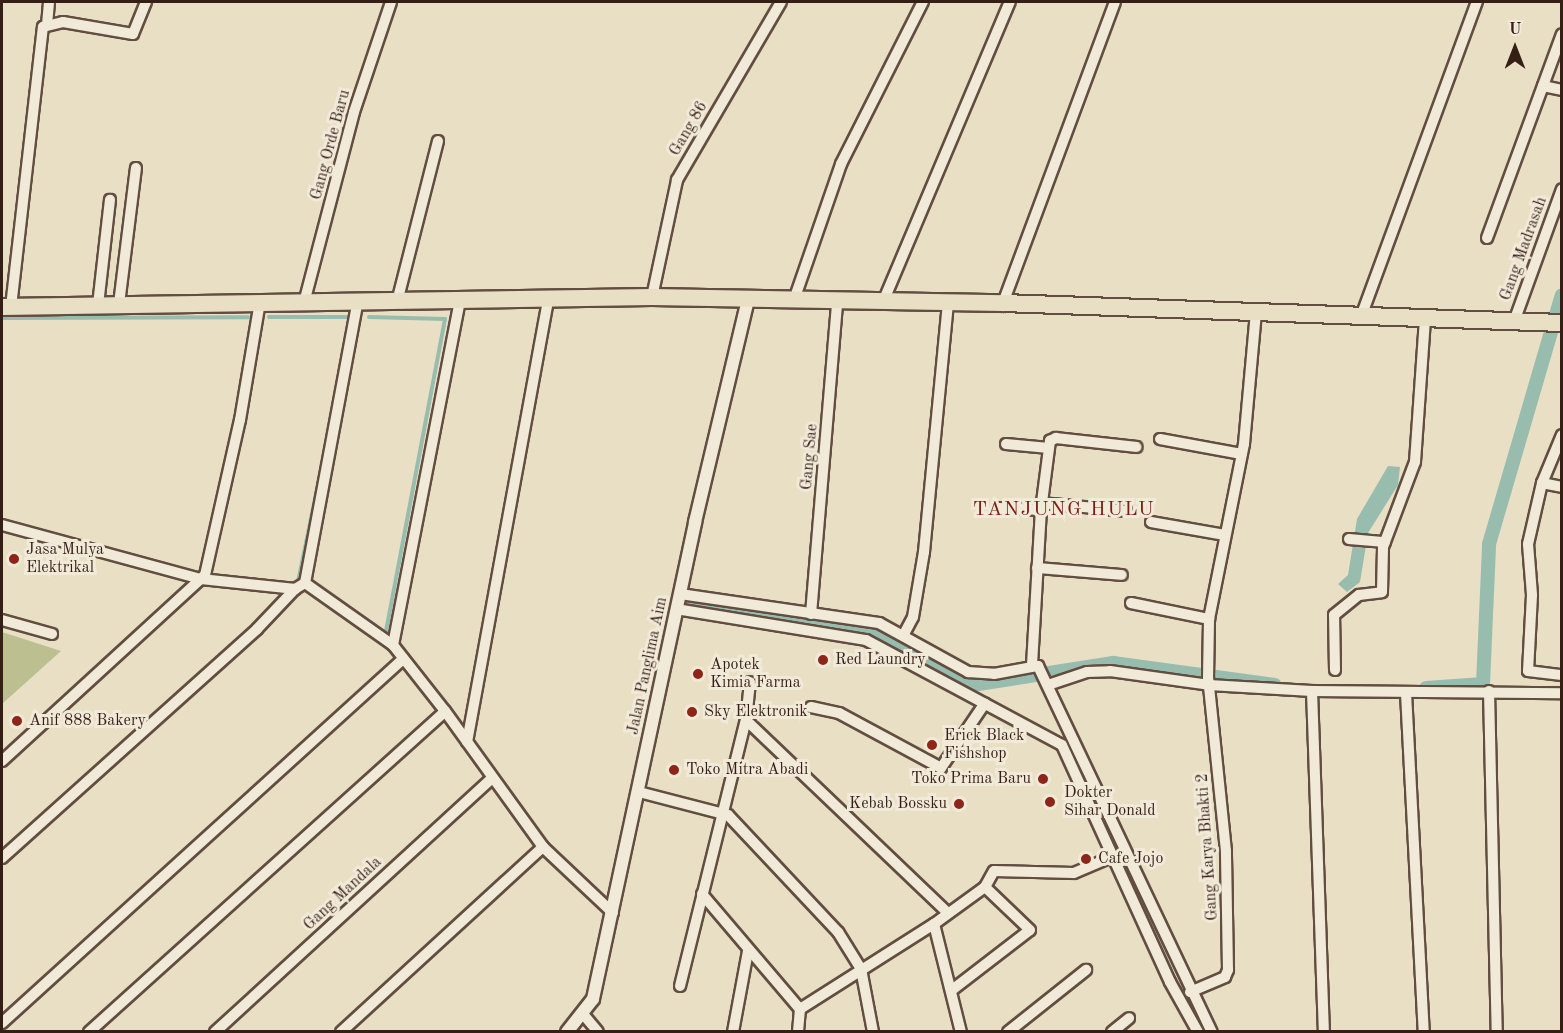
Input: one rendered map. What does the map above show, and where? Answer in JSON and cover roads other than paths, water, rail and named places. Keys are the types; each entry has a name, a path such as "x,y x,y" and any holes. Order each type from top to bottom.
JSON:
{"main road":[{"path":"6,307 358,298 548,299 653,290 748,300 1002,303 1425,318 1515,319 1562,323"}],"street":[{"path":"6,307 40,35 47,25 48,2"},
{"path":"47,25 89,25 133,34 146,2"},
{"name":"Gang Orde Baru","path":"306,299 354,112 391,2"},
{"name":"Gang 86","path":"653,290 677,180 781,2"},
{"path":"794,300 841,164 923,2"},
{"path":"884,302 1010,2"},
{"path":"1002,303 1115,2"},
{"path":"1362,314 1477,2"},
{"path":"1488,238 1562,34"},
{"path":"1543,86 1562,90"},
{"path":"398,298 438,141"},
{"path":"119,304 136,168"},
{"name":"Gang Madrasah","path":"1515,319 1562,189"},
{"path":"98,305 110,200"},
{"path":"2,858 257,628 300,586 358,298"},
{"path":"393,645 460,299"},
{"path":"467,742 548,299"},
{"name":"Jalan Panglima Aim","path":"567,1032 584,1014 593,999 639,792 676,609 748,300"},
{"path":"2,761 201,579 222,503 260,302"},
{"name":"Gang Sae","path":"811,614 837,302"},
{"path":"903,634 913,617 924,552 948,302"},
{"path":"1208,682 1209,619 1242,454 1256,312"},
{"path":"1335,670 1334,615 1359,595 1382,592 1385,542 1415,462 1425,318"},
{"path":"1562,435 1542,483 1528,544 1532,595 1528,671 1562,675"},
{"path":"1136,447 1056,438 1050,441 1041,507 1037,568 1036,667 1047,684 1190,992 1212,1032"},
{"path":"1160,439 1242,454"},
{"path":"1006,444 1049,448"},
{"path":"1542,483 1562,487"},
{"path":"999,508 1041,507 1127,511"},
{"path":"1151,522 1226,535"},
{"path":"2,525 201,579 300,586 393,645 445,711 543,847 613,913"},
{"path":"1349,539 1385,542"},
{"path":"1037,568 1122,575"},
{"path":"680,594 879,623 903,634 968,672 994,674 1036,667"},
{"path":"1131,603 1209,619"},
{"path":"676,609 866,640 1062,745 1170,982 1198,1032"},
{"path":"2,620 52,634"},
{"path":"2,1023 403,659"},
{"path":"1047,684 1087,672 1110,671 1312,691 1562,693"},
{"path":"680,986 746,720 750,682"},
{"name":"Gang Karya Bhakti 2","path":"1190,992 1225,976 1228,970 1226,851 1208,682"},
{"path":"1312,691 1323,1032"},
{"path":"1489,691 1497,1032"},
{"path":"1406,693 1424,1032"},
{"path":"811,707 839,713 941,768 985,703"},
{"path":"89,1032 445,711"},
{"path":"746,720 948,913"},
{"path":"1062,745 1073,738"},
{"name":"Gang Mandala","path":"215,1032 492,778"},
{"path":"639,792 722,810 838,932 861,969 873,1032"},
{"path":"341,1032 543,847"},
{"path":"800,1009 934,924 985,887 994,871 1074,873 1114,856"},
{"path":"952,990 1030,930 985,887"},
{"path":"702,894 748,951 800,1009 798,1032"},
{"path":"934,924 961,1032"},
{"path":"733,1032 748,951"},
{"path":"1008,1032 1086,970"},
{"path":"584,1014 598,1032"},
{"path":"1112,1032 1130,1018"}],"waterway":[{"path":"1426,688 1483,684 1489,544 1562,295"},
{"path":"2,318 248,317"},
{"path":"269,317 352,317"},
{"path":"369,317 445,319 385,636"},
{"path":"298,582 325,450"},
{"path":"692,606 871,633 972,685 1113,663 1275,685"}],"place":[{"name":"Jasa Mulya Elektrikal","path":"14,559"},
{"name":"Red Laundry","path":"823,660"},
{"name":"Apotek Kimia Farma","path":"698,674"},
{"name":"Sky Elektronik","path":"692,712"},
{"name":"Anif 888 Bakery","path":"17,721"},
{"name":"Erick Black Fishshop","path":"932,745"},
{"name":"Toko Mitra Abadi","path":"674,770"},
{"name":"Toko Prima Baru","path":"1043,779"},
{"name":"Dokter Sihar Donald","path":"1050,802"},
{"name":"Kebab Bossku","path":"959,804"},
{"name":"Cafe Jojo","path":"1086,859"}],"district":[{"name":"TANJUNG HULU","path":"1064,510"}]}
